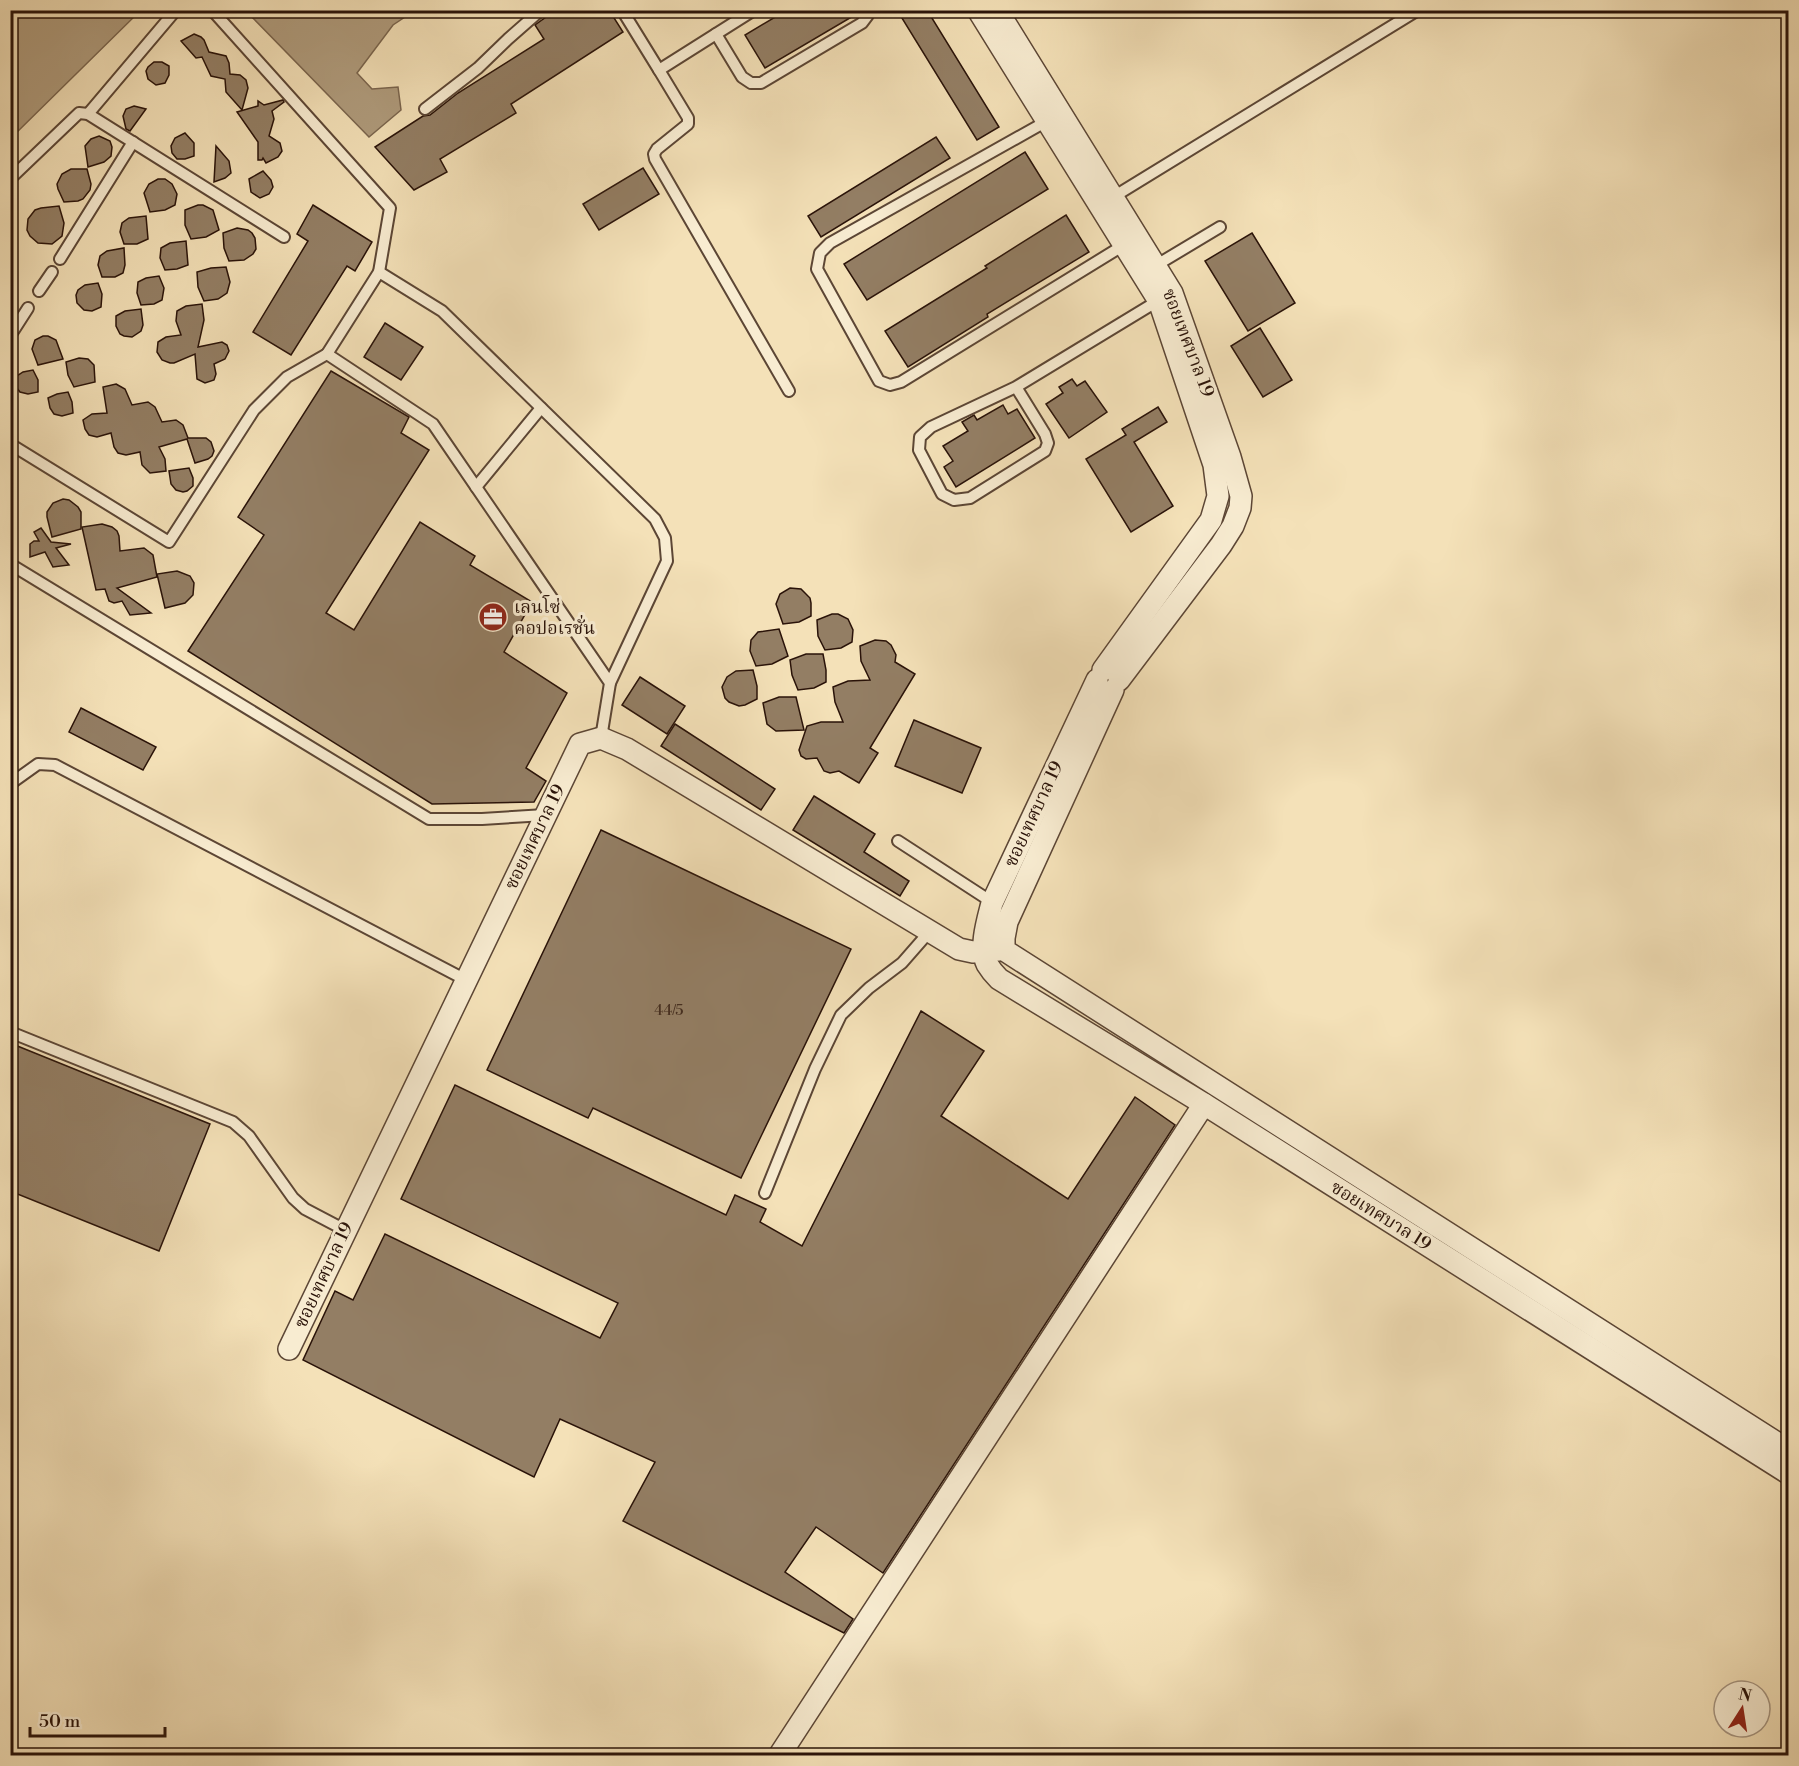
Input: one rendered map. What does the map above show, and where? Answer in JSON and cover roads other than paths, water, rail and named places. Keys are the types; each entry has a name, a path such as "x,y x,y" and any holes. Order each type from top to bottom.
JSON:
{"street":[{"name":"ซอยเทศบาล 19","path":"978,10 1047,121 1155,266 1207,418 1218,496 1212,520 1108,680 1002,907 986,926 994,951 987,964 999,979 1204,1104 1788,1473"},
{"name":"ซอยเทศบาล 19","path":"997,10 1106,202 1124,245 1165,297"},
{"name":"ซอยเทศบาล 19","path":"290,1348 580,744 601,738 627,749 959,949 973,952 994,951 1788,1450"},
{"path":"779,1755 1204,1104"}],"lane":[{"path":"88,114 176,10"},
{"path":"10,444 169,542 254,410 287,377 327,354 379,272 390,208 212,10"},
{"path":"425,110 478,68 541,10"},
{"path":"622,10 688,118 688,124 657,149 654,154 655,159 789,391"},
{"path":"659,70 754,10"},
{"path":"716,34 742,77 751,82 761,83 862,23 868,15 867,10"},
{"path":"1106,202 1418,10"},
{"path":"10,179 79,113 88,114 284,237"},
{"path":"1047,121 830,243 820,254 817,269 879,381 890,385 901,382 1124,245"},
{"path":"60,259 133,142"},
{"path":"1155,266 1220,227"},
{"path":"39,291 52,272"},
{"path":"379,272 442,311 655,519 665,538 667,561 610,683 601,738"},
{"path":"1016,387 1044,434 1048,443 1045,451 970,498 954,500 942,494 919,450 920,436 931,427 1016,387 1165,297"},
{"path":"10,336 28,308"},
{"path":"327,354 434,424 610,683"},
{"path":"476,487 541,408"},
{"path":"10,564 429,819 482,819 545,815"},
{"path":"10,784 38,764 55,765 466,980"},
{"path":"898,841 1002,907"},
{"path":"765,1193 815,1069 841,1015 869,988 902,963 930,931"},
{"path":"10,1032 233,1122 249,1136 293,1198 305,1209 345,1230"}],"place":[{"name":"เลนโซ่ คอปอเรชั่น","path":"493,617"}]}
